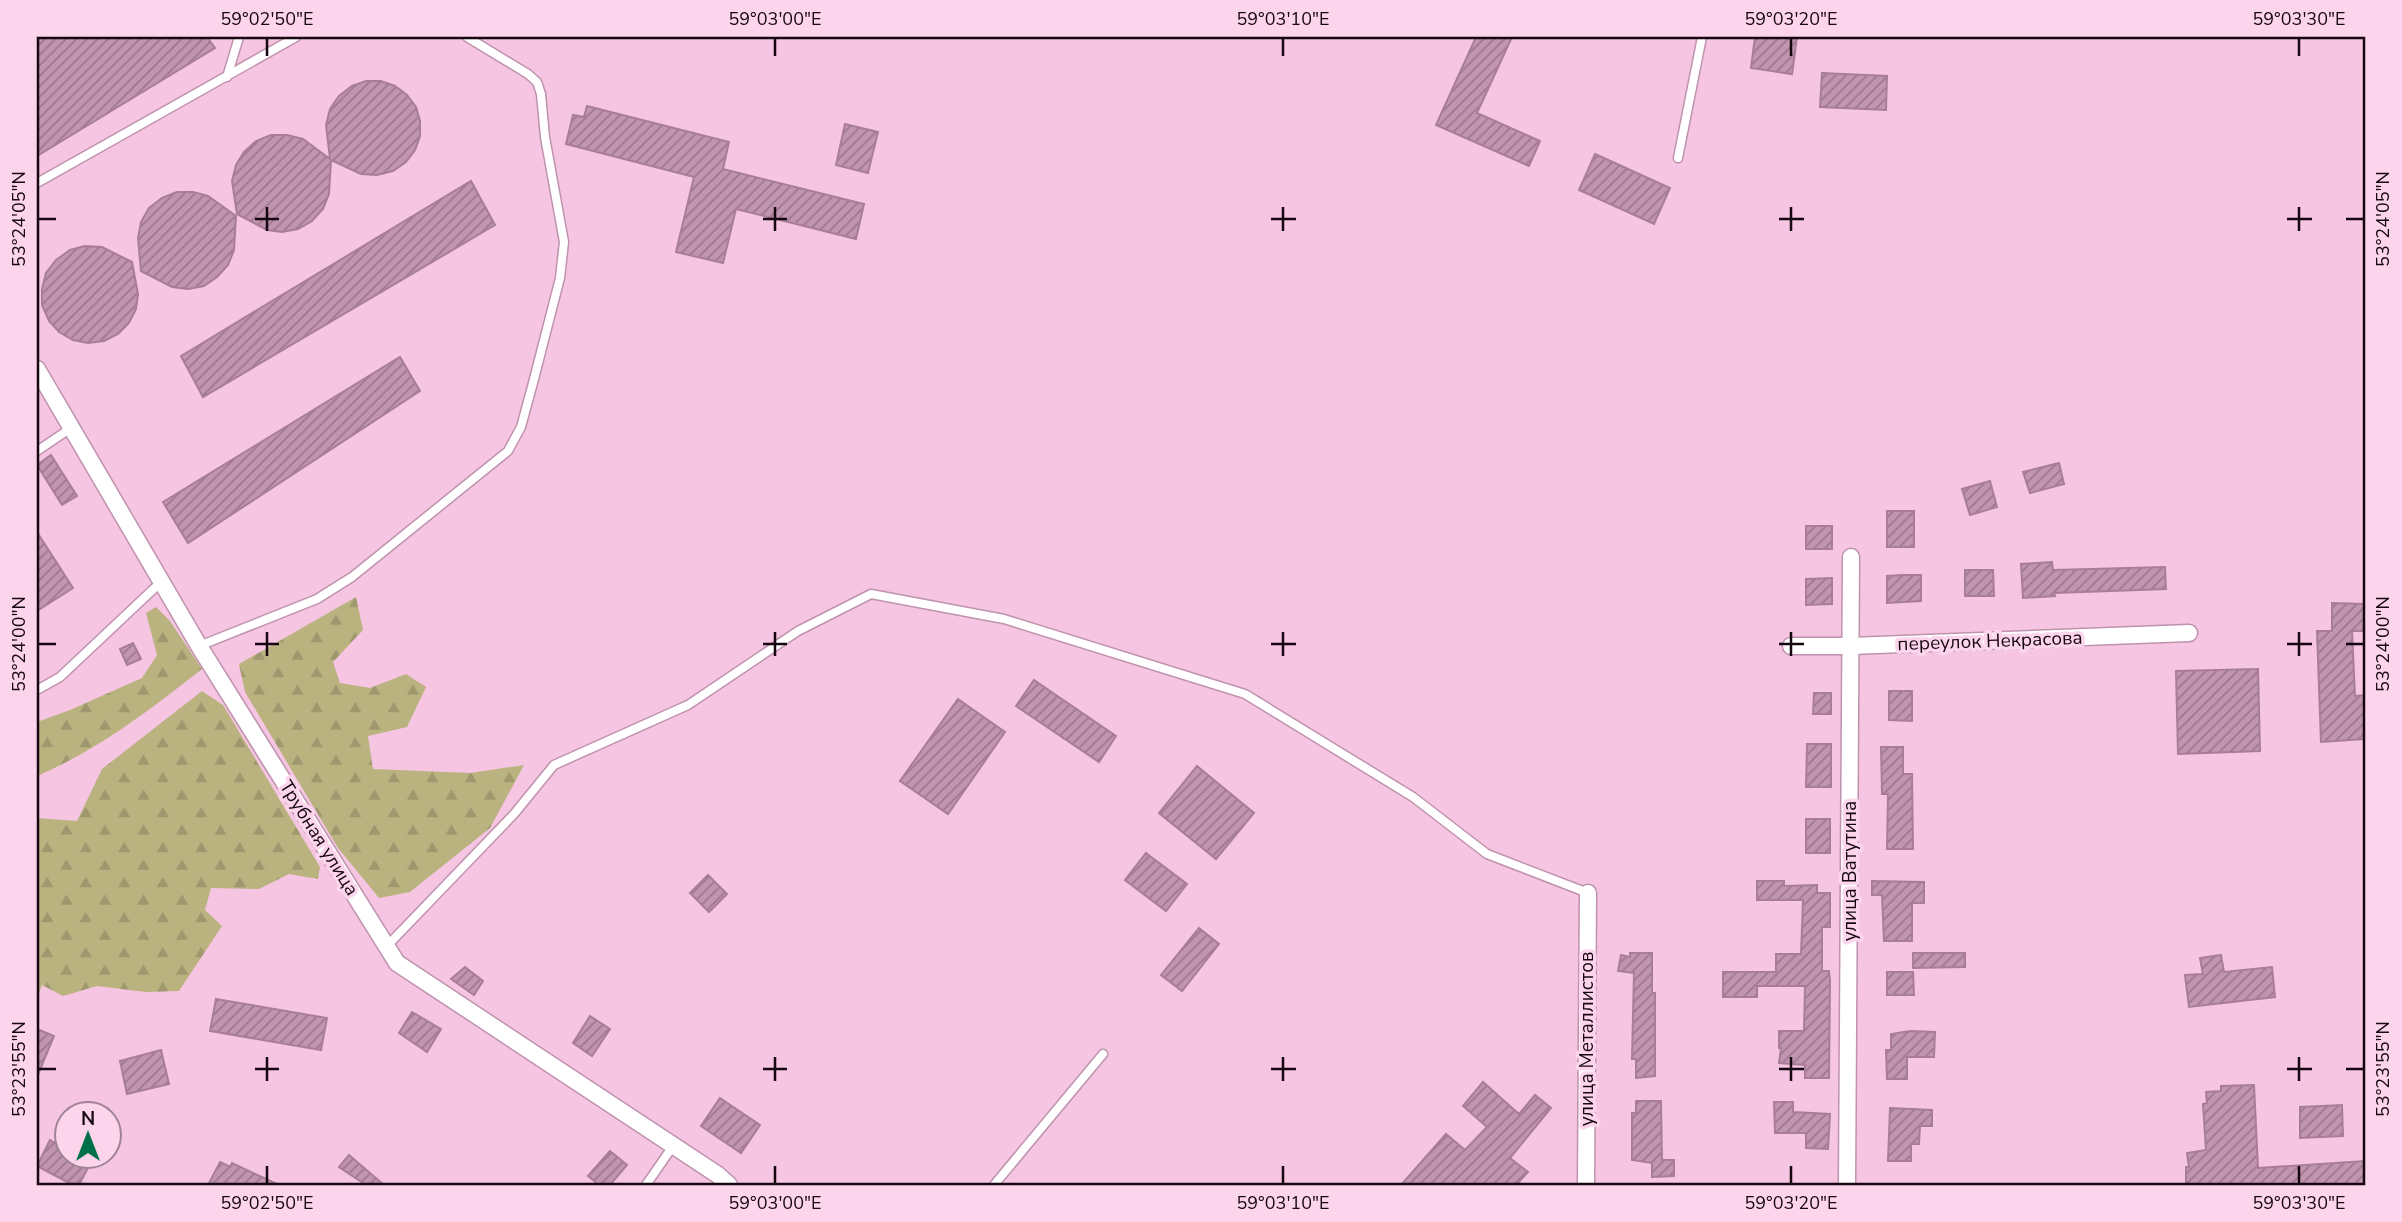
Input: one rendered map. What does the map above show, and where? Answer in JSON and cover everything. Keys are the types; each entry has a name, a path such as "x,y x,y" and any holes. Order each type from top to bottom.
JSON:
{"street":[{"name":"Трубная улица","path":"37,369 199,646 397,963 729,1185"},
{"name":"улица Ватутина","path":"1847,1185 1851,557"},
{"name":"переулок Некрасова","path":"1791,646 2189,633"},
{"name":"улица Металлистов","path":"1586,1185 1588,893"}],"lane":[{"path":"227,77 239,37"},
{"path":"37,183 296,37"},
{"path":"199,646 317,599 352,577 508,451 521,427 560,278 564,242 537,82 467,37"},
{"path":"1678,158 1702,37"},
{"path":"37,451 71,428"},
{"path":"37,690 60,677 161,582"},
{"path":"387,946 514,814 554,765 688,705 797,631 871,594 1004,619 1245,694 1413,797 1487,854 1588,893"},
{"path":"994,1185 1103,1054"},
{"path":"646,1185 673,1146"}],"green space":[{"path":"356,597 363,630 333,662 340,683 370,688 406,674 426,687 407,727 368,736 373,769 471,773 524,765 490,828 410,892 379,898 338,848 245,692 239,664"},
{"path":"156,607 170,621 202,669 102,742 37,776 37,722 142,678 157,655 146,613"},
{"path":"202,691 223,705 320,867 318,879 289,874 259,889 211,888 205,910 222,926 179,991 146,992 97,986 63,996 42,985 37,999 37,818 77,821 102,769"}],"building":[{"path":"37,37 207,37 215,48 37,156"},
{"path":"1476,37 1512,37 1477,113 1540,141 1529,166 1436,125"},
{"path":"1755,37 1797,37 1792,74 1751,68"},
{"path":"1822,73 1887,76 1886,110 1820,107"},
{"path":"366,81 381,81 395,86 407,95 416,107 420,136 415,150 406,162 393,171 377,175 361,174 331,160 329,194 323,209 312,221 298,229 282,232 267,230 237,214 232,181 236,165 244,152 256,141 271,135 287,135 303,139 330,159 326,125 330,109 339,96 352,86"},
{"path":"587,106 729,142 723,169 864,204 856,239 736,209 723,263 676,252 694,177 566,144 573,115 584,117"},
{"path":"845,124 878,132 868,173 836,165"},
{"path":"1595,154 1670,188 1654,224 1579,190"},
{"path":"471,181 495,225 203,397 181,356"},
{"path":"177,192 208,196 236,216 234,250 228,265 204,286 188,289 172,287 141,271 138,238 141,222 149,208 162,198"},
{"path":"85,246 102,247 132,262 138,294 136,309 129,323 118,334 104,341 88,343 73,340 59,332 49,321 42,305 46,273 56,260 70,250"},
{"path":"400,357 420,391 188,543 163,502"},
{"path":"51,455 77,496 62,505 37,465"},
{"path":"2059,463 2064,484 2030,493 2023,472"},
{"path":"1990,481 1997,507 1970,515 1962,489"},
{"path":"1887,511 1914,511 1914,547 1887,547"},
{"path":"1806,526 1832,526 1832,549 1806,549"},
{"path":"37,532 73,588 37,611"},
{"path":"2052,562 2053,570 2165,567 2166,589 2054,593 2055,596 2023,598 2021,564"},
{"path":"1965,570 1993,570 1994,596 1965,596"},
{"path":"1921,575 1921,601 1887,603 1887,576"},
{"path":"1832,578 1832,604 1806,605 1806,579"},
{"path":"2332,603 2365,604 2365,631 2352,631 2355,696 2365,695 2365,739 2321,742 2317,631 2332,631"},
{"path":"133,643 141,659 127,665 120,649"},
{"path":"2258,669 2260,751 2178,754 2176,671"},
{"path":"1034,680 1116,736 1099,762 1016,706"},
{"path":"1889,691 1912,691 1912,721 1889,720"},
{"path":"1814,693 1831,693 1831,714 1813,714"},
{"path":"958,699 1005,732 948,814 900,781"},
{"path":"1807,744 1831,744 1831,787 1806,787"},
{"path":"1881,747 1903,747 1903,774 1912,774 1913,849 1887,849 1888,794 1882,794"},
{"path":"1197,766 1254,813 1216,859 1159,813"},
{"path":"1806,819 1830,819 1830,853 1806,853"},
{"path":"1146,853 1187,884 1166,911 1125,880"},
{"path":"708,875 727,894 709,912 690,893"},
{"path":"1757,881 1784,881 1784,886 1817,885 1817,893 1830,893 1830,927 1822,927 1822,971 1829,971 1830,981 1829,1078 1805,1078 1805,1065 1779,1063 1779,1031 1804,1031 1805,986 1757,986 1757,997 1723,997 1723,972 1776,972 1776,954 1801,954 1803,900 1757,900"},
{"path":"1872,881 1924,882 1924,903 1912,903 1912,941 1884,941 1882,895 1872,895"},
{"path":"1199,928 1219,944 1182,991 1161,975"},
{"path":"1630,953 1652,953 1655,1076 1636,1078 1636,1059 1632,1059 1634,973 1618,971 1621,955 1630,957"},
{"path":"1913,953 1965,953 1965,967 1913,968"},
{"path":"2221,955 2224,972 2272,967 2275,997 2189,1007 2185,975 2203,974 2200,958"},
{"path":"465,967 483,981 474,995 451,979"},
{"path":"1887,972 1913,972 1914,995 1887,995"},
{"path":"216,999 327,1018 321,1050 210,1031"},
{"path":"412,1012 441,1029 427,1052 399,1033"},
{"path":"590,1016 610,1029 592,1056 573,1043"},
{"path":"37,1029 54,1036 37,1077"},
{"path":"1910,1031 1935,1032 1934,1057 1907,1057 1907,1079 1887,1079 1886,1050 1891,1050 1891,1034"},
{"path":"161,1050 169,1084 127,1094 120,1061"},
{"path":"1483,1082 1519,1114 1535,1095 1551,1108 1510,1158 1528,1172 1516,1185 1401,1185 1446,1134 1465,1150 1487,1127 1463,1106"},
{"path":"2254,1085 2258,1168 2365,1161 2365,1185 2186,1185 2186,1167 2189,1167 2187,1153 2206,1150 2203,1104 2207,1103 2206,1092 2221,1091 2221,1086"},
{"path":"720,1098 760,1125 741,1153 701,1126"},
{"path":"1636,1101 1661,1101 1662,1160 1674,1160 1674,1176 1652,1177 1652,1163 1632,1160 1632,1113 1636,1113"},
{"path":"1774,1102 1793,1102 1793,1112 1830,1114 1828,1149 1806,1148 1806,1133 1775,1133"},
{"path":"2342,1105 2343,1136 2300,1138 2300,1107"},
{"path":"1890,1108 1932,1110 1932,1126 1920,1126 1919,1144 1911,1144 1911,1161 1888,1161"},
{"path":"50,1140 52,1170 87,1170 79,1185 73,1185 37,1166"},
{"path":"610,1151 627,1165 610,1185 599,1185 588,1176"},
{"path":"349,1155 384,1185 366,1185 339,1167"},
{"path":"220,1162 230,1167 232,1163 279,1185 208,1185"}]}
